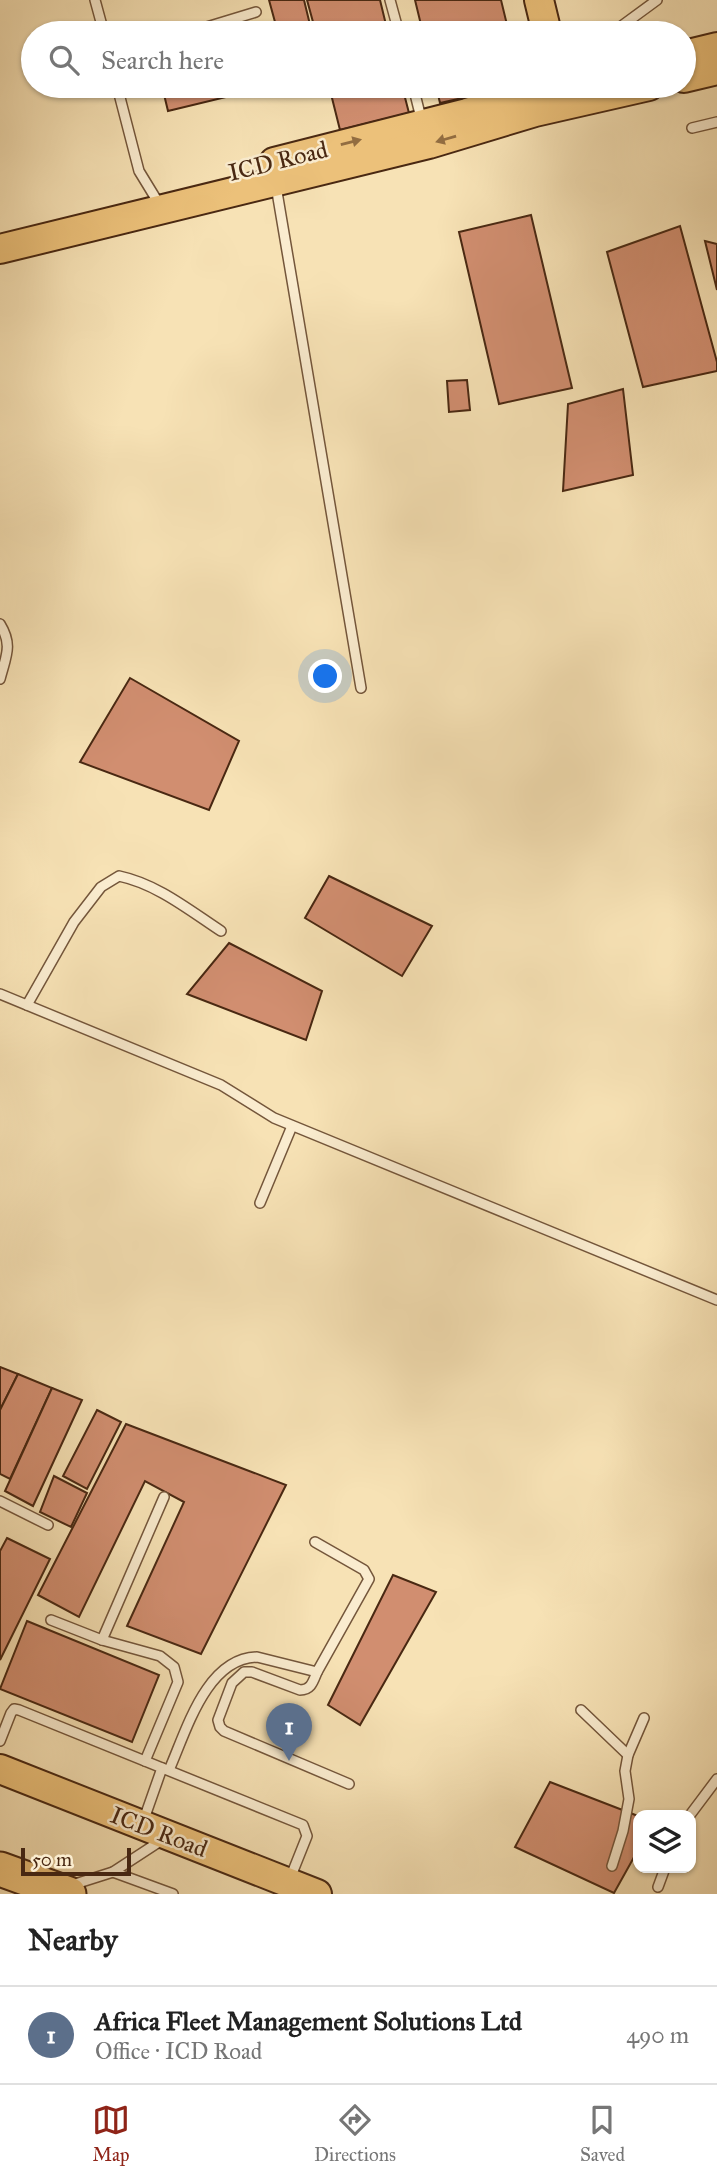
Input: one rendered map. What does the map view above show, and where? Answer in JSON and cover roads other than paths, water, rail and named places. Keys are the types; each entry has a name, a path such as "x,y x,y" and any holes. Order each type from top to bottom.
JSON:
{"highway":[{"path":"0,1869 61,1891"}],"main road":[{"path":"521,0 526,21"},
{"path":"539,0 544,21"},
{"path":"696,52 717,47"},
{"path":"696,75 717,70"},
{"name":"ICD Road","path":"0,248 423,124 527,98"},
{"name":"ICD Road","path":"0,230 275,181 429,144 535,98"},
{"name":"ICD Road","path":"0,1769 317,1894"}],"lane":[{"path":"95,0 101,21"},
{"path":"390,0 396,21"},
{"path":"628,21 657,0"},
{"path":"226,21 256,12"},
{"path":"120,98 139,171 157,200"},
{"path":"416,98 423,124"},
{"path":"692,128 717,122"},
{"path":"275,181 361,688"},
{"path":"0,624 9,644 0,679"},
{"path":"27,1005 74,922 101,887 119,876 139,880 221,932"},
{"path":"0,994 221,1085 292,1126 717,1300"},
{"path":"260,1203 292,1126"},
{"path":"102,1640 164,1497"},
{"path":"0,1501 48,1525"},
{"path":"314,1542 364,1570 369,1579 310,1687 306,1690 300,1689 252,1672 244,1672 232,1683 218,1720 224,1731 349,1784"},
{"path":"51,1620 102,1640 160,1656 174,1667 178,1682 145,1761"},
{"path":"142,1825 165,1769 201,1697 219,1675 231,1665 257,1657 317,1672"},
{"path":"0,1741 11,1713 14,1709 19,1710 303,1825 307,1836 289,1883"},
{"path":"581,1710 628,1755"},
{"path":"612,1866 629,1799 625,1770 628,1755 644,1718"},
{"path":"694,1810 717,1779"},
{"path":"61,1891 113,1872 169,1835"},
{"path":"113,1872 173,1894"},
{"path":"658,1887 663,1873"}],"place":[{"name":"Africa Fleet Management Solutions Ltd","path":"289,1761"}]}
